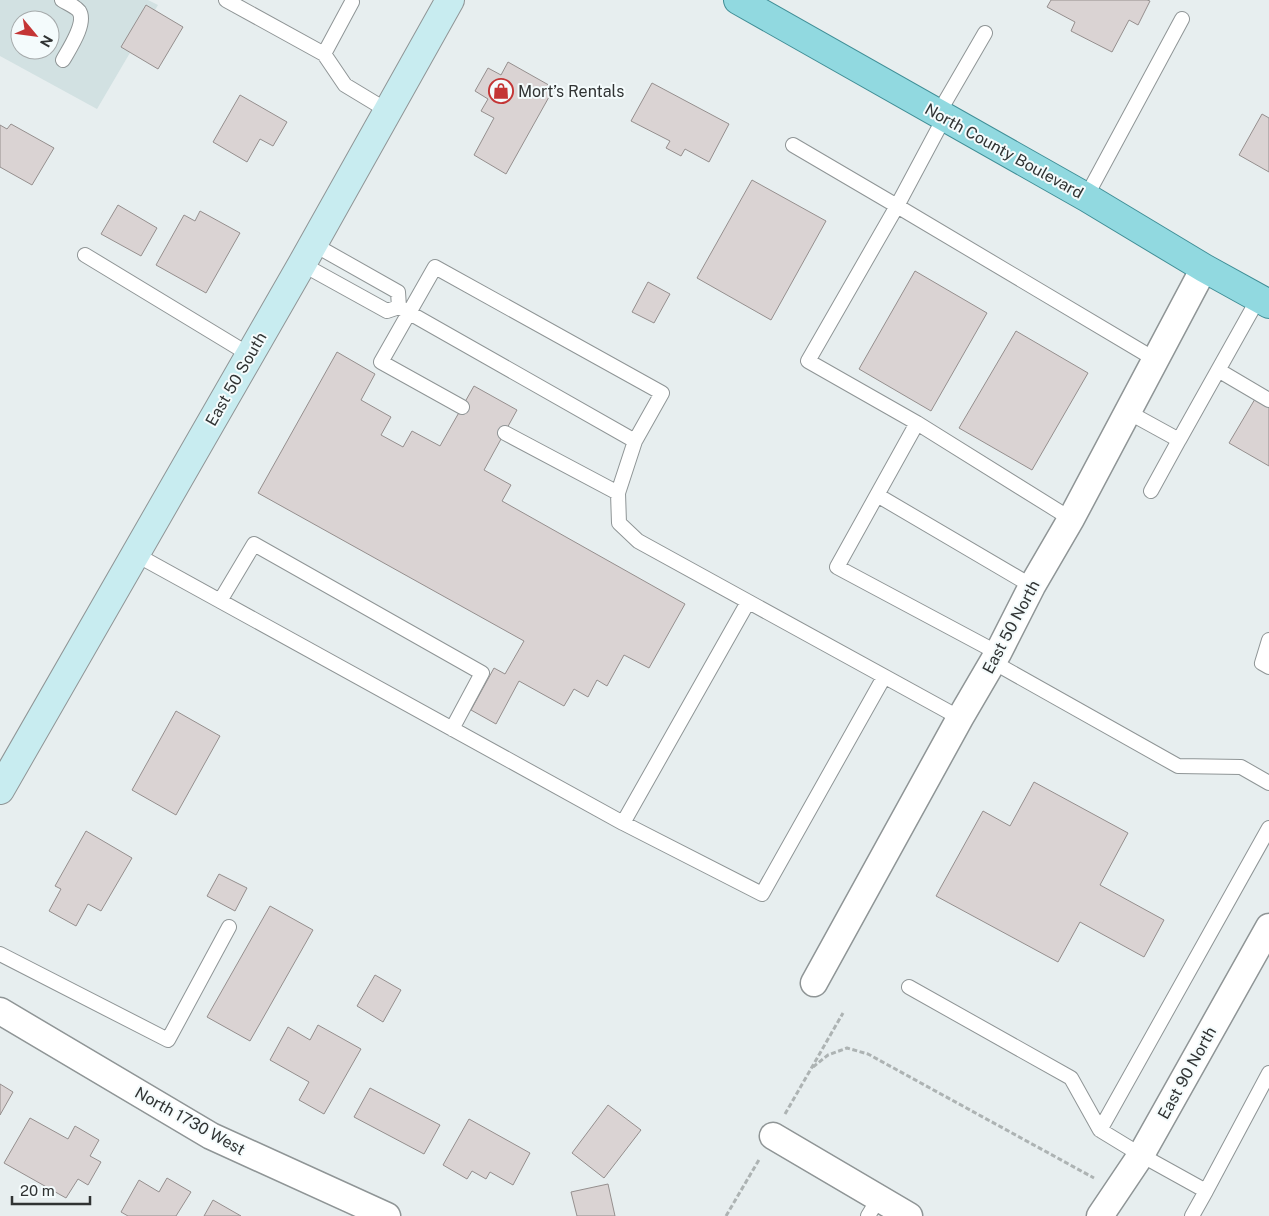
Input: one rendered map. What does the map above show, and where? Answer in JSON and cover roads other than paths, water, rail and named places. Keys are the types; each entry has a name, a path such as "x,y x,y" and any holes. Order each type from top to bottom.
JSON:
{"main road":[{"name":"East 50 South","path":"0,790 250,355 450,0"},
{"name":"North County Boulevard","path":"738,0 1086,197 1264,302"}],"street":[{"name":"East 50 North","path":"814,983 995,658 1032,586 1071,519 1204,268"},
{"name":"East 90 North","path":"1100,1216 1141,1155 1269,927"},
{"name":"North 1730 West","path":"0,1011 211,1136 387,1216"},
{"path":"772,1136 873,1207 908,1216"}],"lane":[{"path":"62,0 78,9 81,17 80,26 63,60"},
{"path":"226,0 324,54 345,85 388,111"},
{"path":"324,54 352,2"},
{"path":"1086,197 1182,19"},
{"path":"985,33 896,206 808,361 917,423 1071,519"},
{"path":"793,145 1156,360"},
{"path":"307,254 398,292 404,310"},
{"path":"307,254 387,312 404,310 635,441"},
{"path":"85,255 250,355"},
{"path":"462,407 382,362 404,310 435,267 662,393 635,441 618,492 619,523 638,541 960,718"},
{"path":"1151,491 1218,370 1264,302"},
{"path":"1218,370 1266,394"},
{"path":"1128,412 1179,440"},
{"path":"917,423 837,567 1178,766 1241,767 1269,783"},
{"path":"505,433 618,492"},
{"path":"877,496 1032,586"},
{"path":"220,601 254,544 482,673 452,729"},
{"path":"135,554 623,823 762,894 884,677"},
{"path":"623,823 748,602"},
{"path":"1269,640 1262,663 1269,667"},
{"path":"1100,1130 1269,828"},
{"path":"0,954 168,1040 229,927"},
{"path":"909,987 1071,1078 1100,1130 1206,1191"},
{"path":"1192,1216 1269,1073"}],"place":[{"name":"Mort’s Rentals","path":"501,91"}]}
